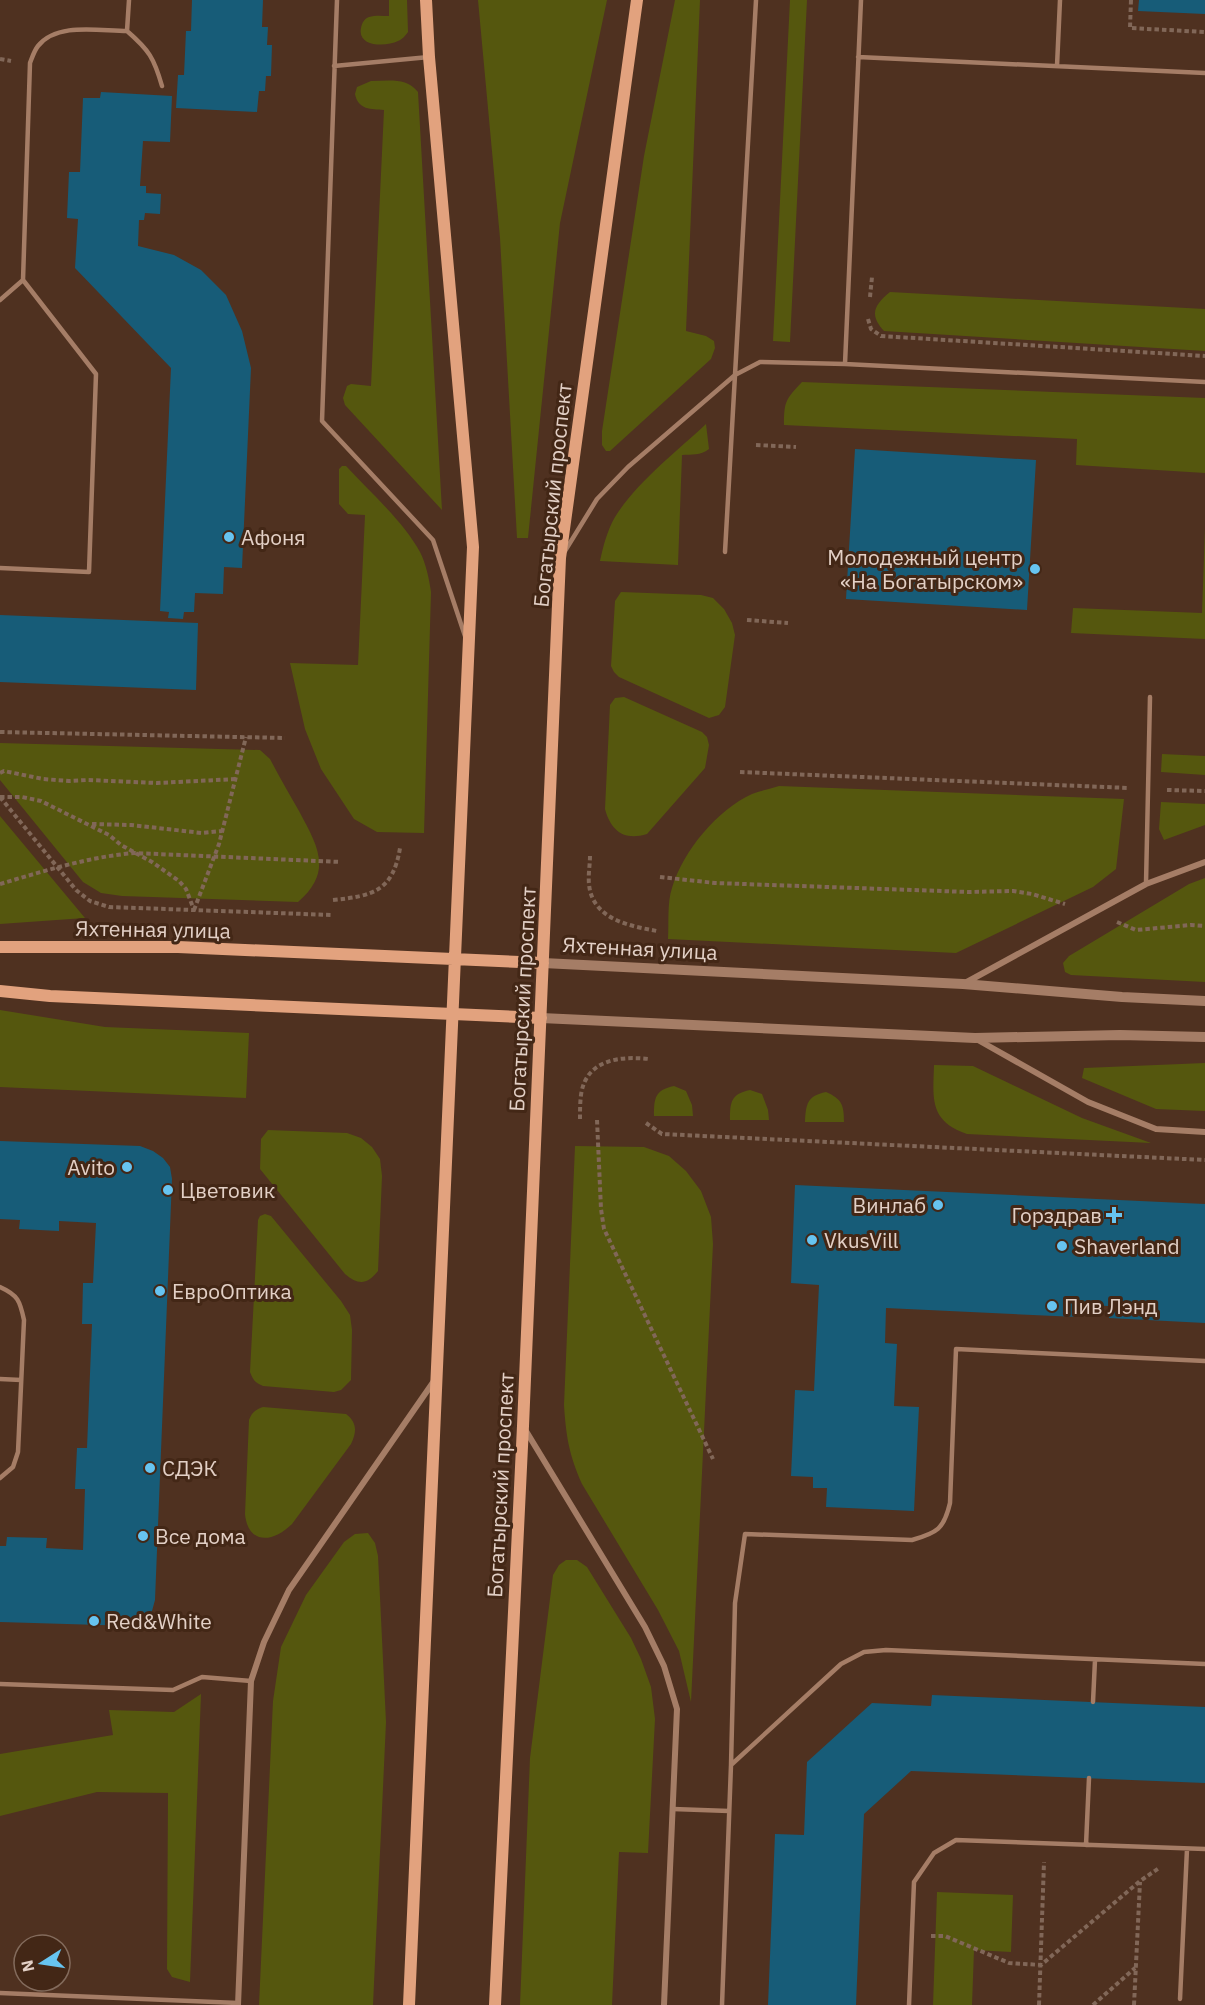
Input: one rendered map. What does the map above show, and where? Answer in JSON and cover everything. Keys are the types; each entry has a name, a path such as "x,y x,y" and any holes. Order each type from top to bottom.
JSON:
{"main road":[{"path":"410,2005 473,548 429,57 426,0"},
{"name":"Богатырский проспект","path":"495,2005 523,1426 560,558 637,0"},
{"name":"Яхтенная улица","path":"0,947 178,947 543,963"},
{"path":"0,991 50,996 541,1018"}],"street":[{"path":"963,984 1146,884 1205,862"},
{"name":"Яхтенная улица","path":"543,963 963,984 1122,997 1205,1001"},
{"path":"541,1018 975,1038 1119,1035 1205,1037"},
{"path":"975,1038 1088,1102 1156,1129 1205,1132"},
{"path":"238,2004 251,1681 264,1642 289,1590 438,1376"},
{"path":"523,1426 645,1627 664,1666 676,1709 664,2005"}],"lane":[{"path":"127,32 129,0"},
{"path":"337,0 322,421 433,540 469,648"},
{"path":"725,552 756,0"},
{"path":"845,364 861,0"},
{"path":"1058,66 1060,0"},
{"path":"0,568 89,572 96,374 23,280 30,63 37,47 51,35 68,30 127,32 145,46 155,64 162,86"},
{"path":"334,66 429,57"},
{"path":"858,57 1205,73"},
{"path":"0,300 23,280"},
{"path":"560,558 597,499 628,467 735,375 760,362 1205,381"},
{"path":"1146,884 1150,697"},
{"path":"0,1287 13,1292 21,1304 24,1320 18,1452 13,1467 0,1478"},
{"path":"722,2005 735,1603 745,1534 912,1540 932,1535 945,1522 950,1503 956,1349 1205,1361"},
{"path":"0,1379 21,1380"},
{"path":"731,1765 841,1664 864,1652 886,1650 1205,1664"},
{"path":"1093,1702 1095,1660"},
{"path":"0,1684 173,1690 202,1677 251,1681"},
{"path":"1086,1845 1089,1778"},
{"path":"673,1809 729,1811"},
{"path":"909,2005 914,1882 934,1853 956,1840 1205,1849"},
{"path":"1180,1999 1187,1849"},
{"path":"0,1993 238,2004"}],"path":[{"path":"1131,0 1130,28 1205,32"},
{"path":"870,298 872,277"},
{"path":"869,309 868,320 871,329 881,336 1205,356"},
{"path":"756,445 796,447"},
{"path":"747,620 788,623"},
{"path":"0,732 285,738"},
{"path":"194,910 223,831 246,737"},
{"path":"0,773 4,771 44,779 69,781 135,783 236,778"},
{"path":"740,772 1205,791"},
{"path":"0,797 22,797 41,801 109,835 179,881 186,889 194,910"},
{"path":"0,797 76,890 90,901 109,907 332,915"},
{"path":"82,822 202,833 223,831"},
{"path":"333,900 360,898 377,892 394,871 400,848"},
{"path":"0,884 58,867 110,855 134,853 341,862"},
{"path":"590,856 589,885 592,897 600,910 611,919 657,931"},
{"path":"660,877 715,883 969,892 1013,891 1032,894 1093,913 1136,930 1191,925 1205,926"},
{"path":"580,1119 581,1092 589,1075 601,1063 632,1057 649,1059"},
{"path":"597,1120 604,1229 713,1459"},
{"path":"646,1123 662,1134 1205,1160"},
{"path":"1039,2005 1045,1843"},
{"path":"912,1936 945,1936 1009,1963 1041,1965 1140,1881 1187,1849"},
{"path":"1134,2005 1140,1881"},
{"path":"1093,2005 1136,1968"}],"shaded area":[{"path":"389,0 407,0 408,32 393,43 380,45 368,42 361,34 363,23 371,16 389,16"},
{"path":"478,0 607,0 560,223 528,538 517,538 500,238"},
{"path":"675,0 700,0 686,331 706,336 714,341 715,348 711,359 610,451 606,451 602,445 602,431 644,156"},
{"path":"790,0 807,0 790,342 773,341"},
{"path":"371,81 403,82 418,92 442,510 345,405 343,398 347,386 351,384 371,386 384,110 362,106 355,94 357,87"},
{"path":"890,292 1205,309 1205,351 884,331 876,320 875,310 880,301"},
{"path":"802,382 1205,398 1205,473 1076,465 1077,439 784,425 787,401"},
{"path":"706,424 709,449 699,454 682,455 678,565 600,561 610,528 624,504 657,468"},
{"path":"346,466 405,529 420,552 428,576 431,592 424,833 377,832 354,819 321,769 305,729 290,663 358,665 365,515 348,514 339,504 339,469"},
{"path":"1205,528 1205,639 1071,633 1073,608 1202,613"},
{"path":"621,592 701,595 713,598 724,609 732,623 735,635 725,707 719,715 709,718 619,677 614,672 611,666 615,601"},
{"path":"624,697 702,732 707,737 709,745 705,768 647,834 639,836 625,835 620,832 611,823 605,809 610,705 615,698"},
{"path":"0,743 260,750 270,759 312,835 319,858 316,879 309,891 298,902 122,896 101,893 83,882 0,780"},
{"path":"1162,754 1205,756 1205,775 1161,772"},
{"path":"779,786 1124,799 1116,869 1093,887 956,953 668,939 670,894 677,874 693,846 726,810 752,794"},
{"path":"1161,802 1205,804 1205,825 1164,840 1159,829"},
{"path":"0,816 85,918 0,924"},
{"path":"1205,878 1205,982 1071,975 1065,972 1063,963 1069,956 1189,884"},
{"path":"0,1010 105,1027 249,1033 246,1098 0,1087"},
{"path":"1205,1063 1205,1111 1156,1109 1082,1078 1084,1068"},
{"path":"934,1065 973,1066 1082,1118 1151,1143 967,1134 946,1123 936,1107 933,1088"},
{"path":"674,1086 686,1091 692,1105 693,1116 654,1116 654,1104 659,1093"},
{"path":"750,1090 762,1094 769,1120 730,1120 730,1108 735,1097"},
{"path":"826,1092 836,1097 841,1103 844,1122 805,1122 806,1110 811,1099"},
{"path":"268,1130 347,1133 361,1138 372,1147 380,1159 382,1176 378,1271 370,1279 358,1282 345,1274 260,1169 261,1139"},
{"path":"575,1146 644,1147 669,1156 686,1171 701,1191 711,1217 713,1244 691,1702 679,1651 658,1610 582,1484 569,1445 564,1405"},
{"path":"265,1214 271,1216 350,1315 351,1380 341,1390 334,1392 263,1386 251,1375 258,1220"},
{"path":"263,1407 346,1414 352,1420 355,1431 351,1444 292,1524 277,1535 262,1538 251,1531 245,1514 249,1420 254,1412"},
{"path":"368,1533 375,1543 378,1556 386,1722 373,2005 259,2005 273,1701 281,1647 306,1595 344,1542 355,1534"},
{"path":"566,1560 577,1560 587,1567 631,1638 651,1687 655,1719 648,1853 619,1852 612,2005 520,2005 530,1758 553,1575 559,1565"},
{"path":"201,1694 190,1982 172,1977 167,1969 168,1793 97,1792 0,1816 0,1754 113,1735 109,1710 174,1712"},
{"path":"937,1892 1013,1895 1011,1952 974,1950 972,2005 933,2005"}],"building":[{"path":"192,0 263,0 262,27 268,27 267,45 272,45 271,76 266,76 265,91 259,91 257,112 176,108 178,75 184,75 186,31 191,31"},
{"path":"1139,0 1205,0 1205,14 1138,11"},
{"path":"101,92 172,96 170,142 143,141 140,186 146,186 146,193 161,194 160,214 145,213 144,220 139,220 138,246 174,255 201,270 226,295 242,331 251,368 242,568 224,567 223,594 195,593 194,612 184,612 183,619 168,618 169,612 160,611 171,368 75,268 78,219 67,218 69,172 80,172 83,98 100,98"},
{"path":"855,449 1036,460 1027,610 846,599"},
{"path":"0,615 198,623 196,690 0,682"},
{"path":"0,1141 140,1146 163,1158 170,1167 172,1179 155,1600 152,1611 144,1620 133,1626 0,1622 0,1546 6,1546 7,1537 47,1538 46,1548 83,1550 85,1489 75,1489 77,1448 87,1448 92,1324 82,1324 83,1283 93,1283 96,1223 59,1221 59,1231 19,1229 20,1220 0,1219"},
{"path":"795,1185 1205,1204 1205,1323 1109,1318 1109,1306 1077,1305 1077,1317 886,1308 885,1343 897,1344 894,1406 919,1407 914,1511 826,1507 827,1488 813,1488 813,1477 791,1476 795,1390 814,1391 819,1285 791,1283"},
{"path":"932,1695 1205,1707 1205,1783 911,1771 864,1814 856,2005 768,2005 775,1834 804,1835 807,1762 872,1703 931,1706"}],"place":[{"name":"Афоня","path":"229,537"},
{"name":"Молодежный центр «На Богатырском»","path":"1035,569"},
{"name":"Avito","path":"127,1167"},
{"name":"Цветовик","path":"168,1190"},
{"name":"Винлаб","path":"938,1205"},
{"name":"Горздрав","path":"1114,1215"},
{"name":"VkusVill","path":"812,1240"},
{"name":"Shaverland","path":"1062,1246"},
{"name":"ЕвроОптика","path":"160,1291"},
{"name":"Пив Лэнд","path":"1052,1306"},
{"name":"СДЭК","path":"150,1468"},
{"name":"Все дома","path":"143,1536"},
{"name":"Red&White","path":"94,1621"}]}
